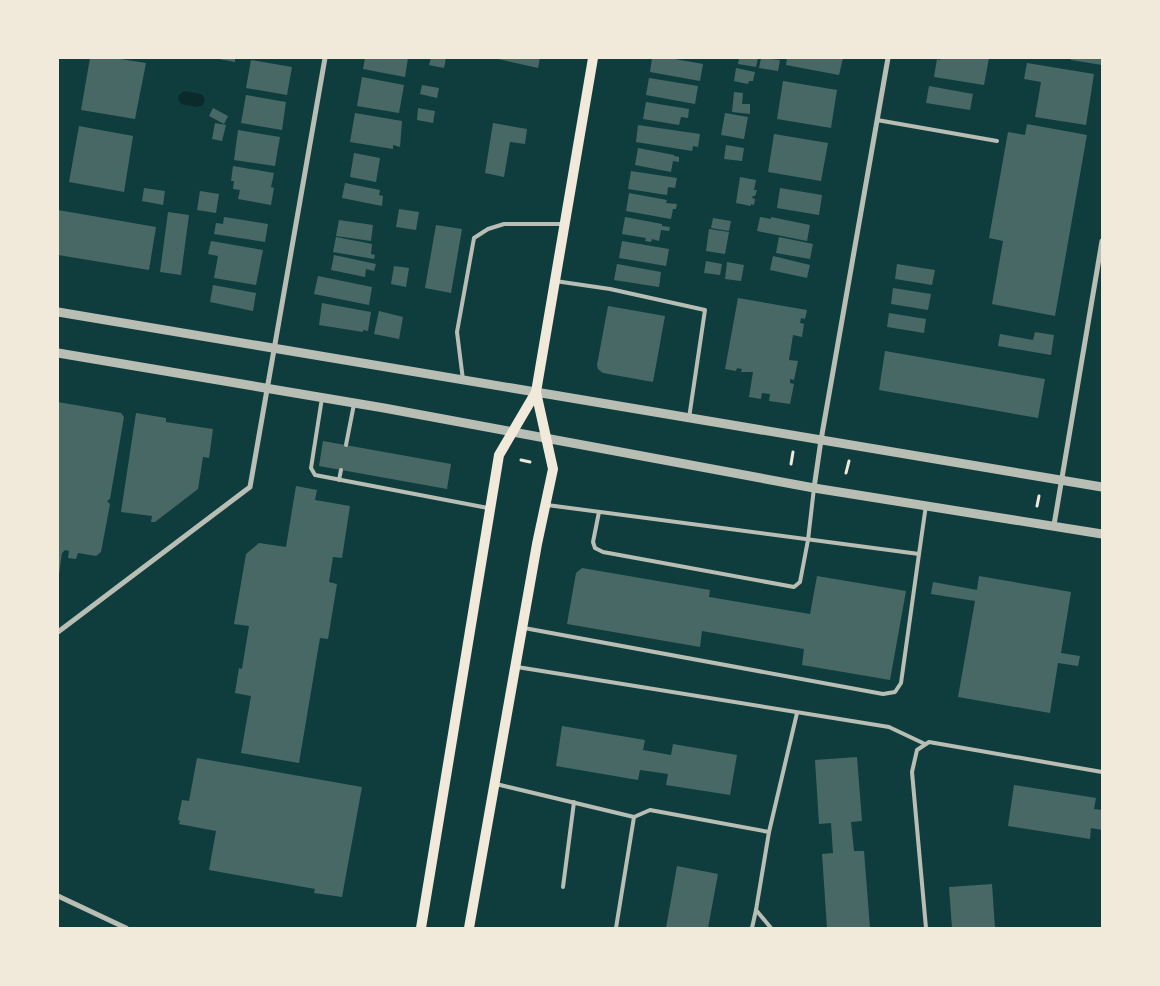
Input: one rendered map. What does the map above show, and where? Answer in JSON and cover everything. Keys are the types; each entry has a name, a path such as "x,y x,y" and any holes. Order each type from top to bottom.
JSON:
{"main road":[{"path":"421,928 499,455 536,392 593,58"},
{"path":"470,928 522,627 553,469 536,392"}],"street":[{"path":"58,632 250,487 325,58"},
{"path":"814,488 888,58"},
{"path":"1054,525 1060,480 1102,241"},
{"path":"58,312 1102,487"},
{"path":"58,353 513,431 547,439 814,488 1102,534"},
{"path":"58,896 126,928"}],"lane":[{"path":"877,120 997,141"},
{"path":"463,380 457,332 474,238 488,229 504,224 565,224"},
{"path":"555,281 610,289 705,310 689,418"},
{"path":"322,398 311,468 315,475 490,509"},
{"path":"346,445 354,404"},
{"path":"339,480 341,470"},
{"path":"599,512 593,542 595,548 603,552 794,587 800,582 808,540 814,488"},
{"path":"545,505 920,554"},
{"path":"522,627 883,694 894,692 901,683 926,506"},
{"path":"515,667 889,727 925,744"},
{"path":"752,928 769,832 798,713"},
{"path":"926,928 912,772 917,750 929,742 1102,772"},
{"path":"495,784 634,817 650,810 769,832"},
{"path":"562,888 574,802"},
{"path":"616,928 634,817"},
{"path":"756,910 771,928"}],"path":[{"path":"791,464 793,452"},
{"path":"521,460 530,462"},
{"path":"846,472 849,461"},
{"path":"1038,506 1039,496"}],"water":[{"path":"184,91 201,94 205,99 203,105 197,107 181,104 178,98"}],"building":[{"path":"90,58 114,58 146,63 135,119 81,110"},
{"path":"235,58 235,62 219,59"},
{"path":"365,58 408,58 405,77 363,69"},
{"path":"431,58 446,58 444,68 429,65"},
{"path":"498,58 540,58 538,68"},
{"path":"652,58 669,58 703,64 700,81 650,72"},
{"path":"739,58 758,58 756,67 738,64"},
{"path":"761,58 780,60 778,71 759,68"},
{"path":"787,58 843,58 839,75 786,65"},
{"path":"941,58 989,58 984,85 934,77 937,59 940,60"},
{"path":"1071,58 1102,58 1102,65 1071,60"},
{"path":"251,60 292,67 287,95 246,88"},
{"path":"1027,63 1094,74 1086,125 1035,117 1041,82 1024,79"},
{"path":"736,68 755,72 753,81 749,81 748,84 734,81"},
{"path":"362,77 404,85 399,113 357,106"},
{"path":"649,78 698,86 695,104 646,95"},
{"path":"783,81 837,90 831,128 777,119"},
{"path":"422,85 439,88 437,98 420,94"},
{"path":"929,86 973,94 970,110 926,103"},
{"path":"734,92 743,93 742,104 750,104 750,114 732,112"},
{"path":"246,95 286,102 282,130 241,123"},
{"path":"646,102 689,109 688,118 681,117 679,125 643,119"},
{"path":"213,108 228,116 224,124 209,116"},
{"path":"418,108 435,111 433,123 417,120"},
{"path":"355,113 402,121 400,147 393,145 393,149 350,142"},
{"path":"725,113 748,117 744,139 721,135"},
{"path":"215,123 226,125 222,141 212,139"},
{"path":"493,123 527,129 525,144 510,142 504,177 485,173"},
{"path":"1027,124 1087,135 1055,316 992,304 1003,241 989,238 1008,132 1025,135"},
{"path":"638,125 700,134 698,147 693,146 692,151 636,142"},
{"path":"79,126 133,136 124,192 69,182"},
{"path":"238,130 280,137 275,166 234,160"},
{"path":"774,134 828,143 821,181 768,172"},
{"path":"726,145 744,148 742,161 724,159"},
{"path":"638,148 674,155 679,157 679,162 673,161 671,172 635,165"},
{"path":"354,153 380,158 376,182 350,177"},
{"path":"233,166 274,173 271,187 274,188 271,205 238,199 240,190 233,189 234,181 231,181"},
{"path":"631,171 677,178 675,188 668,187 667,195 628,189"},
{"path":"740,177 756,180 754,190 757,190 752,198 755,199 754,205 736,203"},
{"path":"345,183 380,190 379,195 383,196 382,206 342,198"},
{"path":"144,188 165,191 163,205 142,201"},
{"path":"780,188 822,195 819,215 777,208"},
{"path":"200,191 219,194 216,213 197,210"},
{"path":"629,193 667,200 666,203 677,204 676,209 673,209 671,219 626,211"},
{"path":"399,209 419,212 416,230 396,227"},
{"path":"58,210 156,227 149,270 58,255"},
{"path":"168,212 189,215 181,275 160,272"},
{"path":"224,217 268,224 265,242 214,234 216,223 223,224"},
{"path":"625,217 662,224 662,226 670,227 669,231 661,230 659,241 652,239 651,242 645,241 646,238 622,234"},
{"path":"760,217 771,219 771,217 810,225 807,241 757,231"},
{"path":"713,218 731,221 729,231 711,228"},
{"path":"339,220 373,225 371,241 336,236"},
{"path":"436,225 462,229 451,293 425,288"},
{"path":"709,229 729,232 725,254 706,251"},
{"path":"336,237 372,244 371,254 375,255 374,259 333,252"},
{"path":"779,237 813,244 810,259 776,253"},
{"path":"211,241 263,250 256,285 214,278 218,256 208,254"},
{"path":"622,241 669,249 666,266 619,258"},
{"path":"334,255 376,264 374,271 366,269 365,277 331,270"},
{"path":"773,256 810,265 807,278 770,270"},
{"path":"706,261 722,264 720,275 704,273"},
{"path":"727,262 744,265 741,281 725,279"},
{"path":"617,264 661,272 659,287 614,280"},
{"path":"897,264 935,270 932,285 895,279"},
{"path":"394,266 409,268 406,287 391,284"},
{"path":"318,276 372,287 369,305 314,294"},
{"path":"213,285 256,293 253,311 210,302"},
{"path":"893,288 931,294 928,310 891,304"},
{"path":"738,298 807,310 805,319 801,318 800,323 804,324 802,337 793,335 789,360 798,361 794,380 790,379 790,383 794,384 790,404 769,401 770,394 762,393 761,399 749,397 753,372 741,372 742,369 737,368 736,371 725,369"},
{"path":"322,303 371,312 368,331 363,330 363,332 319,325"},
{"path":"608,306 665,316 653,382 603,373 598,369 597,365"},
{"path":"379,311 403,317 399,339 374,334"},
{"path":"889,313 926,319 924,333 887,327"},
{"path":"1035,332 1054,335 1051,355 998,346 1000,334 1033,340"},
{"path":"885,351 1045,379 1038,418 879,390"},
{"path":"58,402 121,413 124,417 110,499 107,501 110,504 101,552 96,556 78,553 76,559 68,558 69,551 65,550 62,553 59,574"},
{"path":"136,413 166,418 166,422 213,429 209,458 203,457 198,489 155,522 151,522 152,516 121,512"},
{"path":"323,441 451,464 447,489 319,466"},
{"path":"296,486 317,490 315,500 350,506 342,558 333,557 329,582 337,584 328,639 320,638 299,763 241,753 251,696 235,693 239,668 242,669 249,626 234,624 246,554 259,543 286,547"},
{"path":"582,568 710,590 709,597 810,614 817,576 906,591 890,680 802,665 804,649 702,631 700,647 567,624 576,573"},
{"path":"979,576 1071,592 1061,653 1080,656 1078,666 1058,663 1050,713 958,697 975,601 931,594 933,582 977,590"},
{"path":"562,726 645,740 643,750 671,755 673,744 737,755 730,795 666,785 668,774 640,770 638,780 556,766"},
{"path":"857,757 862,821 851,822 854,851 864,851 870,928 827,928 822,854 833,853 831,823 819,824 815,760"},
{"path":"197,758 362,787 342,897 314,893 315,889 209,870 216,831 179,824 180,821 178,820 182,800 189,801"},
{"path":"1014,785 1096,798 1094,809 1102,810 1102,830 1091,828 1090,839 1008,826"},
{"path":"677,866 718,874 708,928 666,928"},
{"path":"992,884 995,928 952,928 949,887"}]}
